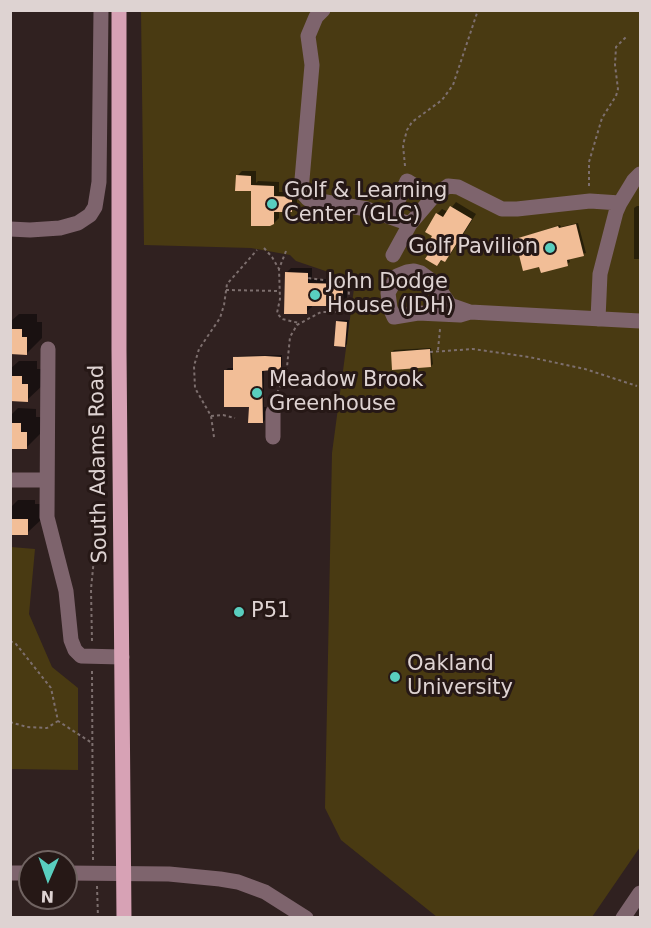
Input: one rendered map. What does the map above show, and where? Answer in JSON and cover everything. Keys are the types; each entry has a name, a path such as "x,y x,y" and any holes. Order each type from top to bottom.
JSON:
{"main road":[{"name":"South Adams Road","path":"119,10 119,350 124,918"}],"street":[{"path":"10,229 60,228 78,223 90,215 95,207 99,182 100,10"},
{"path":"324,10 316,17 308,36 311,71 301,191 308,199 367,209 410,224"},
{"path":"598,320 600,274 616,212 634,180 640,174"},
{"path":"391,216 407,181 433,197"},
{"path":"393,255 410,224 433,197 444,188 453,186 502,209 590,201 620,203"},
{"path":"470,312 460,315 417,313 394,317 388,293 397,276 414,271 435,283 450,305 470,312 638,321"},
{"path":"48,349 47,517 66,591 73,646 78,654 84,657 122,657"},
{"path":"273,412 273,437"},
{"path":"10,480 46,480"},
{"path":"78,873 187,875 238,882 266,892 306,918"},
{"path":"623,918 640,893"}],"path":[{"path":"407,181 403,145 407,130 412,122 442,100 453,85 478,10"},
{"path":"590,201 589,162 602,118 616,96 618,84 615,53 619,42 626,37"},
{"path":"264,248 279,269"},
{"path":"214,437 211,416 195,388 194,366 199,350 220,318 227,284 257,250"},
{"path":"286,251 279,269 278,315 282,319 298,323"},
{"path":"273,412 274,397 286,377 290,337 298,323 321,312 348,312 349,288 346,283 308,278"},
{"path":"226,290 280,291"},
{"path":"437,351 440,328"},
{"path":"430,352 473,349 529,357 585,369 637,386"},
{"path":"211,416 223,415 235,418"},
{"path":"92,647 95,548"},
{"path":"10,641 16,645 51,688 58,721 92,743"},
{"path":"92,667 93,861"},
{"path":"10,722 27,727 47,728 58,721"},
{"path":"97,884 98,918"}],"shaded area":[{"name":"Oakland University","path":"141,11 640,11 640,847 592,917 437,917 341,840 325,808 332,453 355,281 296,261 290,255 251,248 144,245"},
{"path":"11,547 35,549 29,614 52,667 78,688 78,770 11,769"}],"building":[{"path":"236,175 251,176 251,191 235,191"},
{"name":"Golf & Learning Center (GLC)","path":"251,185 274,186 274,196 292,197 292,212 274,212 274,224 270,226 251,226"},
{"path":"450,206 472,219 445,262 441,260 437,266 425,259 429,253 424,250 432,236 425,232 436,213 443,217"},
{"name":"Golf Pavilion","path":"576,224 584,256 567,260 568,266 541,273 539,267 523,271 515,239 558,226 559,228"},
{"name":"John Dodge House (JDH)","path":"285,272 308,273 308,283 343,284 343,306 307,306 307,314 284,314"},
{"path":"336,321 347,322 345,347 334,346"},
{"path":"10,329 22,329 22,337 27,337 27,355 10,354"},
{"path":"430,349 431,367 392,370 391,352"},
{"path":"233,357 281,357 281,369 262,371 263,423 248,423 249,407 224,407 224,370 233,370"},
{"path":"10,376 22,376 22,384 28,384 28,402 10,401"},
{"path":"10,423 21,423 21,432 27,432 27,449 10,449"},
{"path":"10,519 28,519 28,535 10,535"}],"place":[{"name":"Golf & Learning Center (GLC)","path":"272,204"},
{"name":"Golf Pavilion","path":"550,248"},
{"name":"John Dodge House (JDH)","path":"315,295"},
{"name":"Meadow Brook Greenhouse","path":"257,393"},
{"name":"P51","path":"239,612"},
{"name":"Oakland University","path":"395,677"}]}
